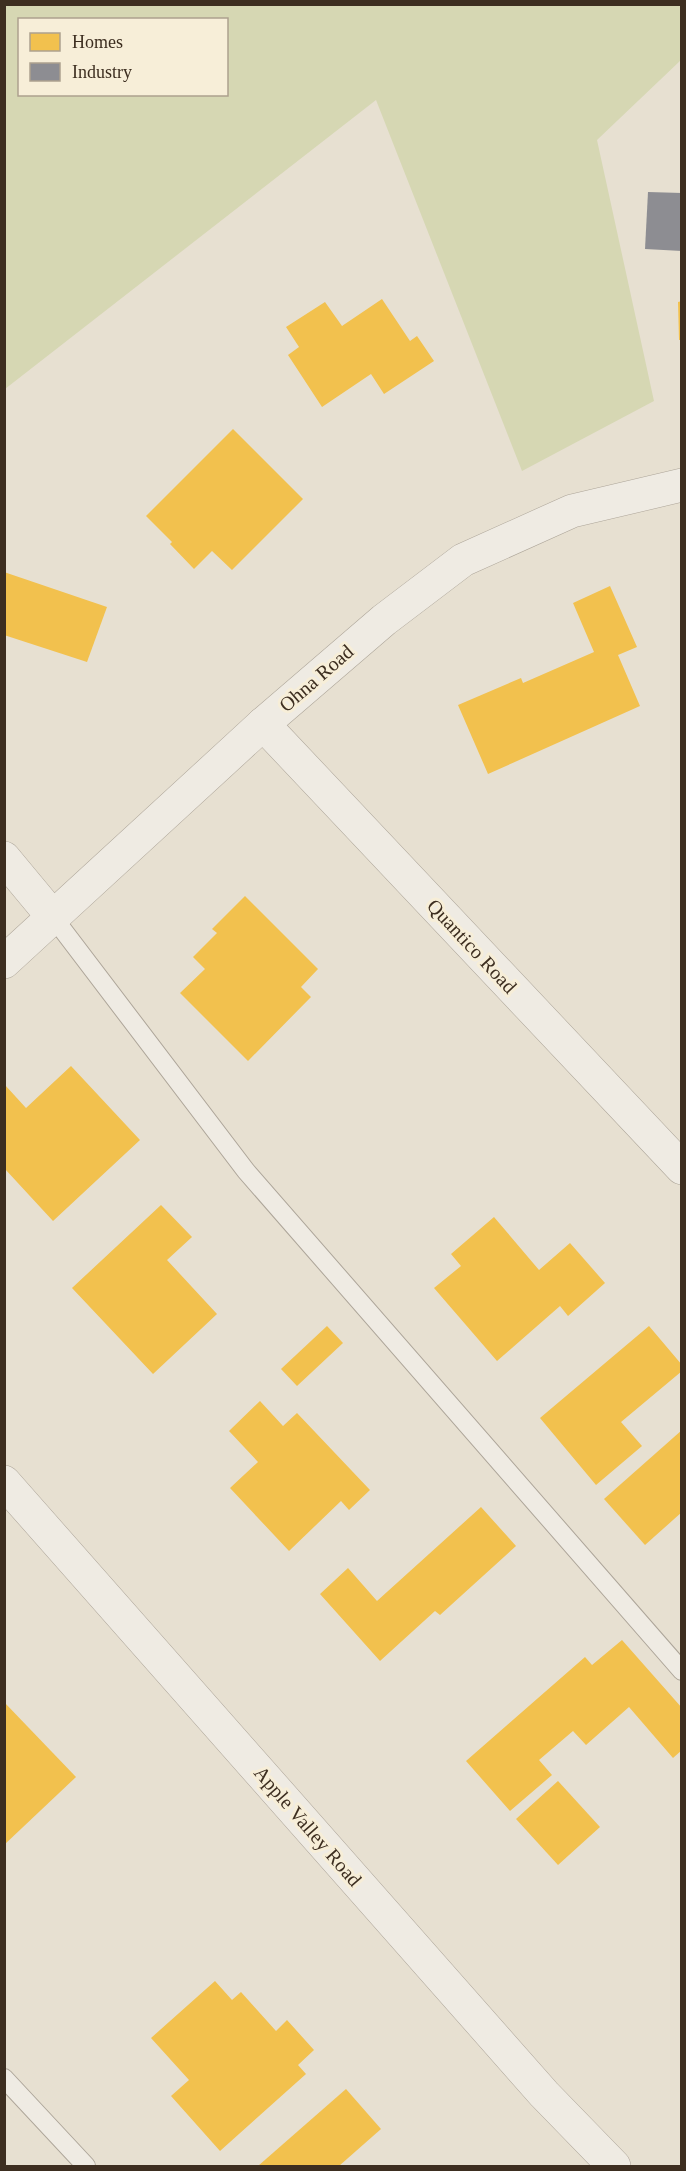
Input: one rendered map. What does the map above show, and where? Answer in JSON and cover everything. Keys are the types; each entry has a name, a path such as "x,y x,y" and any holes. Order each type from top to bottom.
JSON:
{"street":[{"name":"Ohna Road","path":"4,962 263,724 384,620 463,560 573,510 681,485"},
{"name":"Quantico Road","path":"263,724 681,1168"},
{"path":"4,858 52,917"},
{"name":"Apple Valley Road","path":"4,1482 544,2094 614,2166"}],"lane":[{"path":"52,917 246,1171 681,1671"},
{"path":"4,2078 86,2166"}],"green space":[{"path":"5,4 681,5 681,60 597,140 654,401 522,471 376,100 5,389"}],"building: Homes":[{"path":"382,299 410,341 417,336 434,361 384,394 371,374 322,407 288,355 299,347 286,327 325,302 342,326"},
{"path":"682,301 682,340 679,340 678,302"},
{"path":"233,429 303,499 232,570 212,551 194,569 170,544 172,542 146,516"},
{"path":"4,572 107,607 87,662 4,635"},
{"path":"610,586 637,647 618,655 640,706 488,774 458,705 521,678 523,683 594,652 573,603"},
{"path":"245,896 318,969 301,987 311,997 248,1061 180,993 205,969 193,957 217,933 212,929"},
{"path":"71,1066 140,1140 53,1221 5,1169 5,1085 26,1108"},
{"path":"161,1205 192,1237 167,1260 217,1314 153,1374 72,1288"},
{"path":"494,1217 539,1270 570,1243 605,1283 568,1316 560,1306 497,1361 434,1288 461,1266 451,1254"},
{"path":"327,1326 343,1343 297,1386 281,1369"},
{"path":"649,1326 682,1365 682,1371 621,1422 642,1446 596,1485 540,1418"},
{"path":"260,1401 283,1426 297,1413 370,1490 349,1510 341,1501 289,1551 230,1488 258,1462 229,1431"},
{"path":"682,1430 682,1512 645,1545 604,1499"},
{"path":"481,1507 516,1546 440,1615 435,1611 380,1661 320,1594 348,1568 377,1601"},
{"path":"622,1640 682,1708 682,1750 673,1758 629,1707 586,1745 573,1731 539,1760 552,1775 510,1811 466,1761 585,1657 592,1665"},
{"path":"4,1702 76,1777 4,1845"},
{"path":"558,1781 600,1827 558,1865 516,1819"},
{"path":"215,1981 232,2000 241,1992 276,2031 287,2020 314,2050 298,2065 306,2074 220,2151 171,2096 189,2080 151,2038"},
{"path":"346,2089 381,2129 339,2166 258,2166"}],"building: Industry":[{"path":"648,192 682,193 682,251 645,249"}]}
